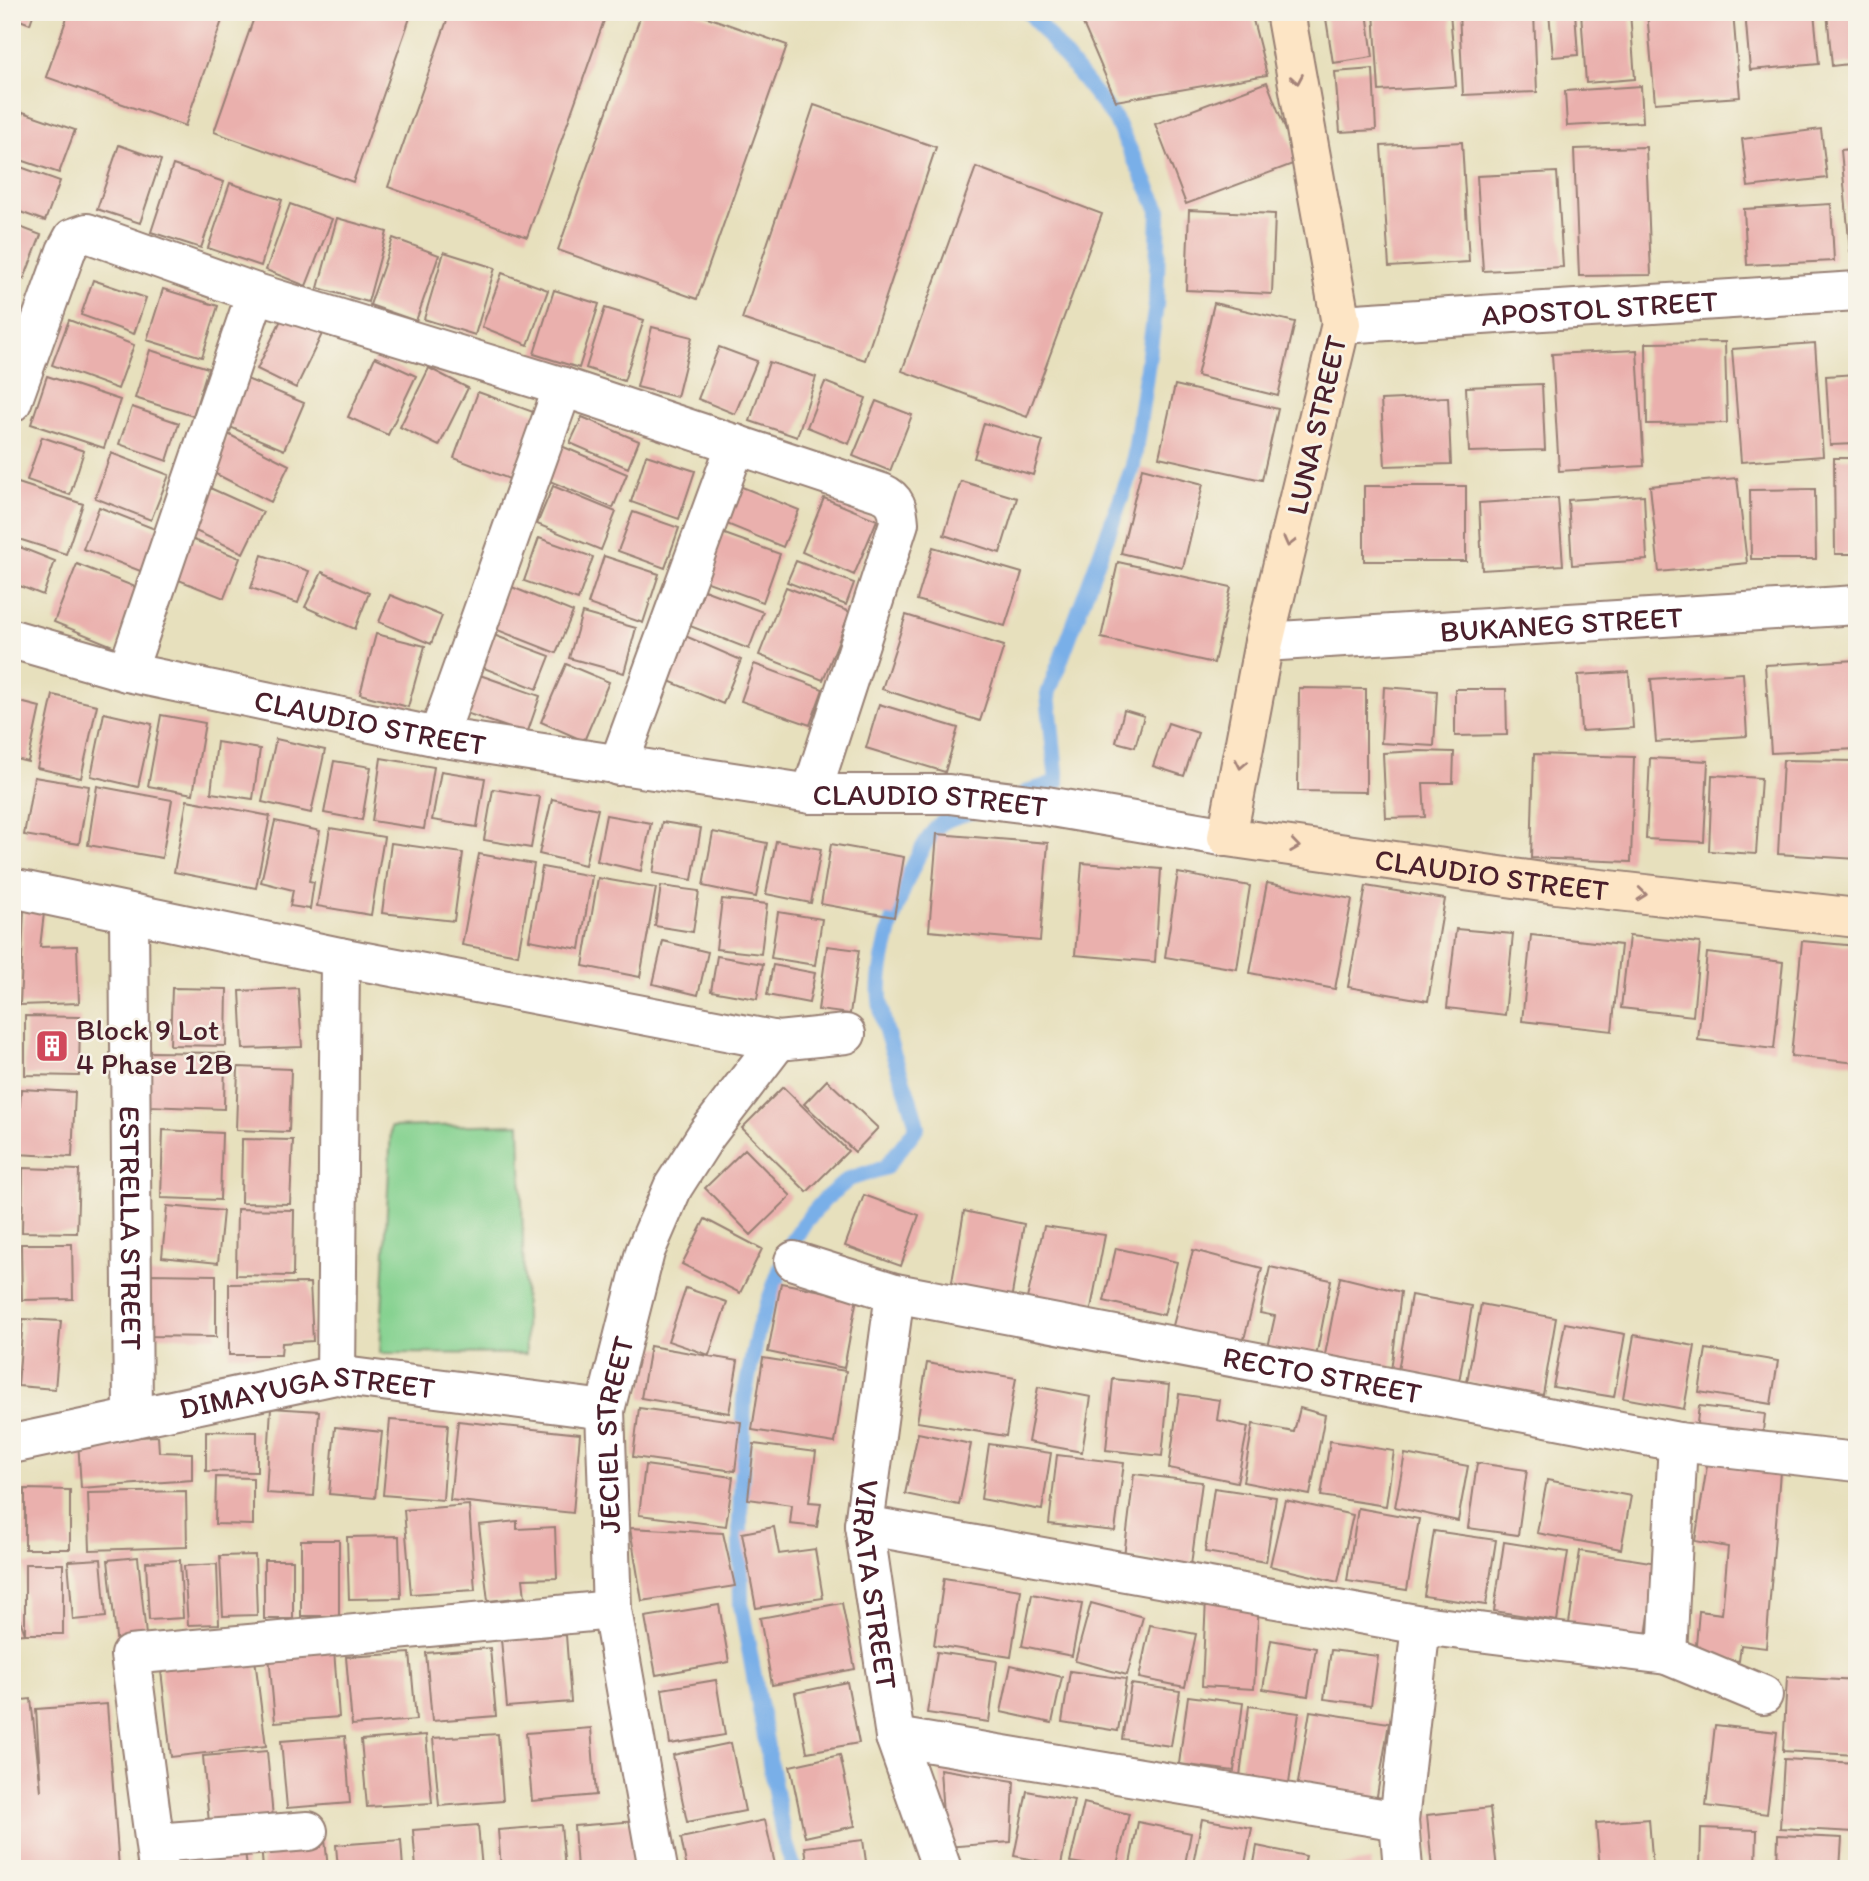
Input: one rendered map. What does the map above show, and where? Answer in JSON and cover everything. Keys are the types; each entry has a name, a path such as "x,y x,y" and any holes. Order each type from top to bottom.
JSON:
{"main road":[{"name":"LUNA STREET","path":"1227,837 1264,642 1341,324 1285,12"},
{"name":"CLAUDIO STREET","path":"1227,837 1556,884 1857,918"}],"street":[{"path":"12,402 66,250 74,237 88,233 256,293 563,387 882,492 892,497 898,510 898,523 811,794"},
{"name":"APOSTOL STREET","path":"1341,324 1857,291"},
{"path":"127,672 256,293"},
{"path":"438,737 563,387"},
{"path":"618,766 736,444"},
{"name":"BUKANEG STREET","path":"1264,642 1857,605"},
{"name":"CLAUDIO STREET","path":"12,639 127,672 438,737 811,794 949,794 1046,806 1227,837"},
{"path":"12,888 340,957 778,1041 846,1034"},
{"name":"ESTRELLA STREET","path":"129,913 133,1418"},
{"path":"336,1375 340,957"},
{"name":"JECIEL STREET","path":"658,1869 612,1610 605,1410 645,1252 673,1187 707,1134 778,1041"},
{"name":"RECTO STREET","path":"794,1261 895,1293 1678,1442 1857,1462"},
{"name":"VIRATA STREET","path":"895,1293 864,1525 894,1737 942,1869"},
{"name":"DIMAYUGA STREET","path":"12,1444 336,1375 605,1410"},
{"path":"1667,1655 1678,1442"},
{"path":"864,1525 1421,1625 1667,1655 1763,1695"},
{"path":"308,1831 157,1856 130,1655 612,1610"},
{"path":"1403,1869 1399,1821 1421,1625"},
{"path":"894,1737 1399,1821"}],"green space":[{"path":"520,1124 526,1354 380,1353 391,1127"}],"building":[{"path":"12,12 34,12 30,24 12,17"},
{"path":"69,12 225,12 185,126 46,77"},
{"path":"256,12 412,12 353,182 214,132"},
{"path":"450,12 607,12 527,237 388,187"},
{"path":"642,12 693,12 787,45 697,299 558,250"},
{"path":"1078,12 1251,12 1267,75 1116,101"},
{"path":"1325,12 1367,12 1373,57 1333,63"},
{"path":"1374,12 1450,12 1456,86 1379,91"},
{"path":"1459,12 1534,12 1537,92 1463,95"},
{"path":"1549,12 1575,12 1578,55 1553,57"},
{"path":"1581,12 1630,12 1635,79 1586,83"},
{"path":"1647,12 1733,12 1740,97 1655,103"},
{"path":"1745,12 1814,12 1819,64 1750,70"},
{"path":"1827,12 1857,12 1857,63 1832,66"},
{"path":"12,32 19,34 13,55 12,55"},
{"path":"1373,69 1376,130 1340,132 1335,72"},
{"path":"1267,82 1298,162 1186,204 1155,124"},
{"path":"1641,86 1643,122 1567,126 1565,91"},
{"path":"814,105 936,147 865,360 742,319"},
{"path":"23,112 75,130 59,173 12,157 12,141"},
{"path":"1821,129 1827,178 1748,187 1742,139"},
{"path":"1462,142 1469,262 1389,267 1381,146"},
{"path":"119,145 161,160 140,223 97,209"},
{"path":"1646,147 1651,275 1579,276 1574,149"},
{"path":"1857,148 1857,250 1850,251 1841,150"},
{"path":"12,164 60,181 45,221 12,209"},
{"path":"173,165 224,182 201,248 151,232"},
{"path":"976,167 1102,214 1027,417 902,371"},
{"path":"1557,172 1563,267 1483,271 1477,176"},
{"path":"230,183 282,200 261,266 208,248"},
{"path":"290,204 332,219 306,286 266,270"},
{"path":"1831,204 1834,261 1747,265 1744,209"},
{"path":"1189,210 1275,214 1272,294 1186,290"},
{"path":"337,218 387,232 368,302 318,288"},
{"path":"12,224 41,235 24,279 12,274"},
{"path":"393,238 439,255 416,321 370,305"},
{"path":"444,252 495,268 475,335 424,319"},
{"path":"502,273 548,290 528,345 482,327"},
{"path":"93,280 146,298 134,334 81,315"},
{"path":"12,284 20,287 13,307 12,307"},
{"path":"163,289 218,306 202,357 147,340"},
{"path":"554,290 599,304 579,368 534,354"},
{"path":"1214,303 1295,322 1278,396 1197,376"},
{"path":"605,308 644,320 624,381 586,368"},
{"path":"283,316 322,334 296,388 257,369"},
{"path":"69,320 134,345 118,389 52,365"},
{"path":"652,327 692,337 677,397 637,387"},
{"path":"1725,342 1727,423 1647,424 1646,343"},
{"path":"1815,343 1823,456 1741,462 1732,349"},
{"path":"719,347 757,361 735,414 698,399"},
{"path":"150,350 208,368 193,416 135,398"},
{"path":"1637,350 1644,466 1559,471 1552,354"},
{"path":"375,357 416,376 388,435 348,417"},
{"path":"769,362 816,377 797,437 750,421"},
{"path":"429,368 468,388 439,446 400,427"},
{"path":"1857,374 1857,444 1830,445 1826,376"},
{"path":"47,376 120,400 104,448 31,424"},
{"path":"242,377 304,403 284,450 223,424"},
{"path":"825,382 866,398 849,444 807,427"},
{"path":"1542,384 1545,450 1469,452 1466,387"},
{"path":"1175,385 1278,409 1262,480 1159,457"},
{"path":"478,392 536,413 512,480 454,458"},
{"path":"1448,397 1451,464 1385,466 1381,400"},
{"path":"876,401 912,415 890,471 853,456"},
{"path":"132,407 179,423 167,461 119,444"},
{"path":"582,417 639,441 628,468 570,443"},
{"path":"984,423 1043,441 1033,475 974,458"},
{"path":"228,434 289,465 271,502 210,471"},
{"path":"42,437 84,451 70,495 27,480"},
{"path":"559,445 627,474 613,508 545,479"},
{"path":"111,453 169,475 151,520 95,498"},
{"path":"646,455 695,471 679,519 631,502"},
{"path":"1834,458 1857,458 1857,554 1835,554"},
{"path":"1142,468 1203,484 1183,568 1121,553"},
{"path":"1737,478 1747,563 1659,572 1650,486"},
{"path":"961,481 1017,498 1000,553 944,535"},
{"path":"15,482 83,504 66,554 12,537"},
{"path":"737,485 799,510 783,547 722,522"},
{"path":"553,486 616,512 601,550 537,524"},
{"path":"1364,486 1466,486 1466,561 1364,561"},
{"path":"210,488 263,512 243,553 191,529"},
{"path":"1815,489 1816,559 1751,559 1750,490"},
{"path":"1644,495 1647,560 1572,565 1568,500"},
{"path":"824,498 877,520 854,575 802,552"},
{"path":"1558,498 1563,565 1482,570 1479,503"},
{"path":"99,507 160,531 143,572 83,549"},
{"path":"633,512 679,528 665,568 618,551"},
{"path":"722,533 780,554 763,602 705,581"},
{"path":"186,537 240,558 224,598 171,577"},
{"path":"539,538 593,557 578,600 524,581"},
{"path":"12,544 55,561 43,595 12,583"},
{"path":"933,547 1022,573 1005,626 917,600"},
{"path":"262,555 309,571 298,603 251,588"},
{"path":"604,556 659,574 643,623 588,604"},
{"path":"796,561 854,583 846,605 787,582"},
{"path":"1118,562 1231,587 1214,663 1101,638"},
{"path":"77,564 138,588 115,647 54,622"},
{"path":"322,572 369,593 355,629 305,607"},
{"path":"507,585 573,612 556,653 490,627"},
{"path":"786,587 850,612 823,680 759,655"},
{"path":"704,590 763,612 749,649 690,626"},
{"path":"390,595 442,616 431,644 379,622"},
{"path":"582,613 636,628 624,673 569,658"},
{"path":"906,615 1004,646 980,721 882,689"},
{"path":"376,634 425,646 408,707 360,694"},
{"path":"491,634 550,656 537,689 479,666"},
{"path":"683,635 741,660 723,704 664,679"},
{"path":"1857,660 1857,749 1771,753 1765,665"},
{"path":"566,664 609,682 584,741 541,722"},
{"path":"754,664 823,689 810,725 741,701"},
{"path":"1629,672 1633,728 1581,731 1578,675"},
{"path":"1743,673 1747,736 1656,742 1651,679"},
{"path":"477,674 540,696 527,734 463,712"},
{"path":"1384,687 1437,691 1434,746 1381,743"},
{"path":"1299,688 1366,689 1366,792 1298,791"},
{"path":"1455,689 1506,689 1507,735 1455,736"},
{"path":"53,695 97,705 81,778 37,768"},
{"path":"12,700 40,707 28,762 12,758"},
{"path":"879,704 958,728 945,772 866,748"},
{"path":"1124,710 1144,716 1135,747 1116,742"},
{"path":"104,713 152,724 138,787 91,776"},
{"path":"161,715 205,723 193,794 148,786"},
{"path":"1168,723 1198,733 1184,776 1153,766"},
{"path":"276,739 325,750 311,813 262,802"},
{"path":"217,742 260,749 253,799 211,793"},
{"path":"1454,752 1453,783 1423,783 1425,817 1386,818 1383,753"},
{"path":"1534,754 1634,757 1631,862 1531,858"},
{"path":"381,758 434,767 424,829 372,821"},
{"path":"1650,758 1708,761 1704,842 1646,839"},
{"path":"1783,760 1857,761 1857,859 1778,854"},
{"path":"334,761 371,767 362,820 324,813"},
{"path":"441,771 485,778 477,827 432,820"},
{"path":"1712,775 1761,778 1756,854 1709,851"},
{"path":"34,777 89,786 79,844 24,835"},
{"path":"97,786 172,800 162,858 88,845"},
{"path":"493,789 540,797 531,848 484,840"},
{"path":"552,799 598,809 585,865 539,854"},
{"path":"187,800 270,816 256,888 174,872"},
{"path":"606,815 651,823 641,871 597,861"},
{"path":"275,821 320,831 309,881 314,882 310,909 290,906 293,890 261,882"},
{"path":"662,822 701,828 692,880 653,873"},
{"path":"330,828 384,837 371,915 317,906"},
{"path":"713,832 767,843 756,897 703,886"},
{"path":"937,834 1048,843 1040,941 929,931"},
{"path":"776,841 821,849 811,903 766,894"},
{"path":"391,843 463,853 454,921 382,913"},
{"path":"831,844 904,857 894,917 821,904"},
{"path":"479,854 534,864 518,955 462,945"},
{"path":"1082,863 1161,869 1155,962 1075,955"},
{"path":"542,867 592,876 580,949 529,940"},
{"path":"1178,873 1250,886 1237,969 1165,957"},
{"path":"598,878 656,888 640,977 583,966"},
{"path":"1267,883 1352,899 1335,989 1250,973"},
{"path":"661,886 699,891 693,932 655,926"},
{"path":"1366,886 1445,899 1428,1001 1348,987"},
{"path":"722,899 767,904 761,954 716,949"},
{"path":"24,910 44,913 40,947 77,946 79,1003 20,1005"},
{"path":"778,912 822,919 815,965 771,958"},
{"path":"1456,929 1513,934 1505,1015 1447,1008"},
{"path":"1531,935 1621,945 1612,1031 1522,1021"},
{"path":"1629,936 1700,943 1693,1016 1621,1008"},
{"path":"663,941 708,952 698,995 653,984"},
{"path":"1802,941 1857,946 1857,1063 1791,1056"},
{"path":"827,946 859,950 850,1014 818,1010"},
{"path":"1707,953 1783,962 1774,1049 1698,1040"},
{"path":"717,956 763,964 757,999 711,991"},
{"path":"773,965 815,973 809,1003 767,995"},
{"path":"172,988 227,989 226,1046 170,1045"},
{"path":"298,988 302,1047 243,1049 240,991"},
{"name":"Block 9 Lot 4 Phase 12B","path":"25,1016 80,1017 79,1076 25,1075"},
{"path":"148,1052 225,1053 224,1109 147,1106"},
{"path":"238,1067 291,1069 289,1132 236,1130"},
{"path":"827,1080 878,1128 855,1152 804,1104"},
{"path":"783,1087 848,1151 807,1192 742,1128"},
{"path":"21,1089 75,1092 72,1157 17,1154"},
{"path":"163,1130 222,1133 220,1200 161,1198"},
{"path":"242,1139 293,1140 290,1204 241,1203"},
{"path":"745,1149 791,1196 751,1235 705,1188"},
{"path":"23,1168 79,1170 77,1233 22,1232"},
{"path":"864,1195 919,1215 901,1266 845,1246"},
{"path":"167,1206 223,1211 218,1263 162,1257"},
{"path":"237,1209 294,1210 293,1276 236,1275"},
{"path":"964,1211 1024,1224 1010,1306 950,1294"},
{"path":"705,1219 762,1249 740,1293 682,1264"},
{"path":"1044,1226 1105,1235 1089,1319 1025,1307"},
{"path":"21,1244 72,1244 73,1299 22,1300"},
{"path":"1116,1248 1177,1262 1164,1315 1104,1301"},
{"path":"1193,1250 1262,1268 1242,1347 1170,1337"},
{"path":"1270,1267 1331,1280 1315,1362 1267,1352 1275,1316 1260,1313"},
{"path":"148,1274 216,1275 216,1337 147,1336"},
{"path":"1340,1277 1401,1292 1391,1371 1324,1360"},
{"path":"310,1283 313,1341 282,1343 281,1355 229,1355 229,1284"},
{"path":"781,1283 857,1298 844,1368 768,1352"},
{"path":"686,1288 727,1302 709,1355 668,1341"},
{"path":"1411,1295 1472,1306 1459,1382 1398,1371"},
{"path":"1481,1304 1556,1318 1543,1395 1467,1382"},
{"path":"23,1319 61,1321 55,1389 18,1386"},
{"path":"1565,1323 1625,1334 1614,1397 1553,1387"},
{"path":"1634,1335 1695,1346 1684,1409 1623,1398"},
{"path":"650,1346 738,1361 729,1413 641,1398"},
{"path":"1706,1349 1778,1361 1771,1404 1699,1392"},
{"path":"763,1358 846,1371 835,1443 752,1430"},
{"path":"927,1363 1016,1378 1006,1436 917,1422"},
{"path":"1113,1379 1169,1385 1162,1456 1106,1450"},
{"path":"1038,1387 1091,1397 1082,1452 1028,1442"},
{"path":"1179,1394 1220,1400 1217,1420 1248,1427 1237,1482 1169,1468"},
{"path":"1699,1406 1765,1414 1762,1439 1696,1431"},
{"path":"271,1408 319,1411 314,1496 266,1493"},
{"path":"639,1408 741,1422 735,1471 633,1457"},
{"path":"1300,1408 1325,1415 1310,1495 1243,1482 1253,1424 1294,1432"},
{"path":"390,1420 448,1424 443,1500 383,1495"},
{"path":"458,1421 580,1434 573,1513 450,1500"},
{"path":"335,1427 382,1432 375,1498 329,1494"},
{"path":"206,1431 257,1432 257,1472 206,1471"},
{"path":"918,1433 971,1444 959,1505 905,1494"},
{"path":"158,1436 159,1452 192,1453 192,1480 81,1488 78,1440"},
{"path":"1330,1441 1394,1451 1386,1506 1321,1496"},
{"path":"754,1444 816,1452 809,1502 821,1503 817,1527 790,1524 792,1505 748,1499"},
{"path":"989,1444 1051,1453 1042,1510 981,1499"},
{"path":"1710,1447 1781,1459 1766,1648 1741,1645 1739,1661 1695,1656 1699,1611 1722,1614 1728,1547 1695,1541"},
{"path":"1405,1454 1468,1466 1458,1521 1395,1507"},
{"path":"1057,1455 1124,1463 1115,1531 1049,1524"},
{"path":"1477,1463 1527,1470 1518,1535 1468,1528"},
{"path":"645,1465 733,1477 726,1526 639,1515"},
{"path":"1134,1474 1202,1482 1191,1565 1124,1556"},
{"path":"216,1477 253,1478 253,1525 215,1524"},
{"path":"1547,1480 1631,1496 1621,1549 1537,1533"},
{"path":"1214,1488 1276,1497 1266,1562 1205,1552"},
{"path":"25,1489 70,1490 70,1549 25,1549"},
{"path":"186,1491 187,1547 90,1550 88,1493"},
{"path":"1285,1500 1353,1515 1338,1582 1270,1566"},
{"path":"469,1505 475,1590 411,1594 404,1510"},
{"path":"1358,1508 1419,1519 1407,1590 1347,1581"},
{"path":"517,1521 517,1529 555,1527 557,1578 523,1579 525,1597 488,1601 479,1525"},
{"path":"774,1527 779,1554 815,1549 823,1598 756,1608 742,1533"},
{"path":"630,1528 723,1533 735,1586 642,1601"},
{"path":"1434,1531 1496,1540 1486,1605 1424,1596"},
{"path":"399,1536 401,1598 349,1599 347,1537"},
{"path":"301,1540 339,1540 339,1616 301,1616"},
{"path":"1504,1542 1568,1552 1557,1621 1494,1611"},
{"path":"1580,1551 1657,1563 1645,1642 1568,1630"},
{"path":"255,1555 257,1615 223,1616 220,1556"},
{"path":"138,1557 147,1645 117,1647 108,1560"},
{"path":"101,1559 106,1617 73,1620 68,1561"},
{"path":"180,1560 183,1618 149,1620 146,1562"},
{"path":"264,1560 293,1560 293,1619 264,1619"},
{"path":"25,1564 63,1564 63,1634 25,1634"},
{"path":"217,1564 219,1624 188,1625 184,1566"},
{"path":"944,1578 1021,1590 1011,1657 934,1645"},
{"path":"1032,1594 1082,1604 1072,1656 1022,1646"},
{"path":"1206,1599 1259,1602 1254,1689 1202,1686"},
{"path":"13,1600 25,1634 12,1635"},
{"path":"842,1603 855,1669 772,1685 760,1618"},
{"path":"1091,1603 1143,1617 1127,1675 1075,1661"},
{"path":"719,1605 729,1662 656,1675 645,1617"},
{"path":"1150,1625 1196,1634 1185,1687 1139,1678"},
{"path":"566,1635 571,1702 507,1707 501,1639"},
{"path":"1271,1640 1316,1648 1308,1696 1263,1689"},
{"path":"490,1648 496,1716 432,1721 426,1653"},
{"path":"334,1650 339,1717 275,1722 269,1655"},
{"path":"1331,1650 1378,1656 1371,1705 1324,1699"},
{"path":"254,1651 266,1746 171,1757 160,1662"},
{"path":"937,1652 997,1661 989,1722 927,1713"},
{"path":"410,1653 416,1720 352,1725 346,1657"},
{"path":"1011,1665 1062,1677 1052,1723 1001,1712"},
{"path":"1070,1671 1126,1679 1118,1731 1062,1722"},
{"path":"1787,1677 1857,1681 1856,1755 1783,1751"},
{"path":"716,1680 725,1735 670,1744 662,1689"},
{"path":"847,1682 859,1743 807,1752 795,1693"},
{"path":"1131,1684 1180,1691 1171,1746 1122,1739"},
{"path":"1188,1696 1243,1703 1234,1771 1179,1764"},
{"path":"31,1699 41,1791 36,1709 107,1704 119,1868 12,1869 12,1701"},
{"path":"1249,1706 1299,1713 1289,1783 1240,1776"},
{"path":"1310,1711 1389,1723 1376,1802 1297,1789"},
{"path":"1715,1725 1777,1732 1767,1814 1706,1806"},
{"path":"591,1728 596,1795 532,1801 526,1733"},
{"path":"498,1734 503,1801 439,1806 433,1738"},
{"path":"426,1735 432,1803 367,1807 361,1740"},
{"path":"345,1736 350,1803 287,1808 281,1741"},
{"path":"731,1743 745,1811 687,1822 673,1755"},
{"path":"267,1751 273,1818 209,1823 203,1756"},
{"path":"840,1755 855,1826 805,1837 790,1766"},
{"path":"1784,1759 1857,1763 1855,1832 1780,1828"},
{"path":"940,1769 1014,1781 1011,1842 945,1847"},
{"path":"1027,1791 1074,1800 1061,1865 1014,1856"},
{"path":"1084,1803 1129,1814 1116,1869 1070,1862"},
{"path":"1490,1808 1497,1869 1432,1869 1427,1815"},
{"path":"1202,1819 1252,1828 1244,1869 1192,1869"},
{"path":"1649,1819 1653,1869 1600,1869 1596,1823"},
{"path":"765,1820 776,1869 687,1869 681,1838"},
{"path":"637,1821 642,1869 577,1869 574,1826"},
{"path":"1138,1822 1191,1833 1184,1869 1129,1869"},
{"path":"478,1825 482,1869 416,1869 413,1830"},
{"path":"561,1825 565,1869 501,1869 498,1830"},
{"path":"1701,1828 1757,1830 1756,1869 1700,1869"},
{"path":"1778,1835 1842,1838 1840,1869 1777,1869"},
{"path":"325,1839 328,1869 263,1869 261,1844"},
{"path":"401,1840 403,1869 338,1869 336,1845"},
{"path":"863,1840 867,1869 808,1869 805,1847"},
{"path":"1257,1846 1306,1856 1303,1869 1253,1869"},
{"path":"245,1850 247,1869 182,1869 181,1855"},
{"path":"1371,1861 1372,1869 1325,1869 1325,1867"}],"waterway":[{"path":"1025,793 1057,782 1048,694 1133,466 1156,305 1159,210 1115,119 1029,12"},
{"path":"794,1869 783,1835 741,1605 740,1522 744,1398 758,1330 787,1251 804,1223 825,1199 849,1179 886,1167 917,1127 882,1015 880,980 883,958 906,882 928,840 943,822 984,808"}],"place":[{"name":"Block 9 Lot 4 Phase 12B","path":"52,1046"}]}
